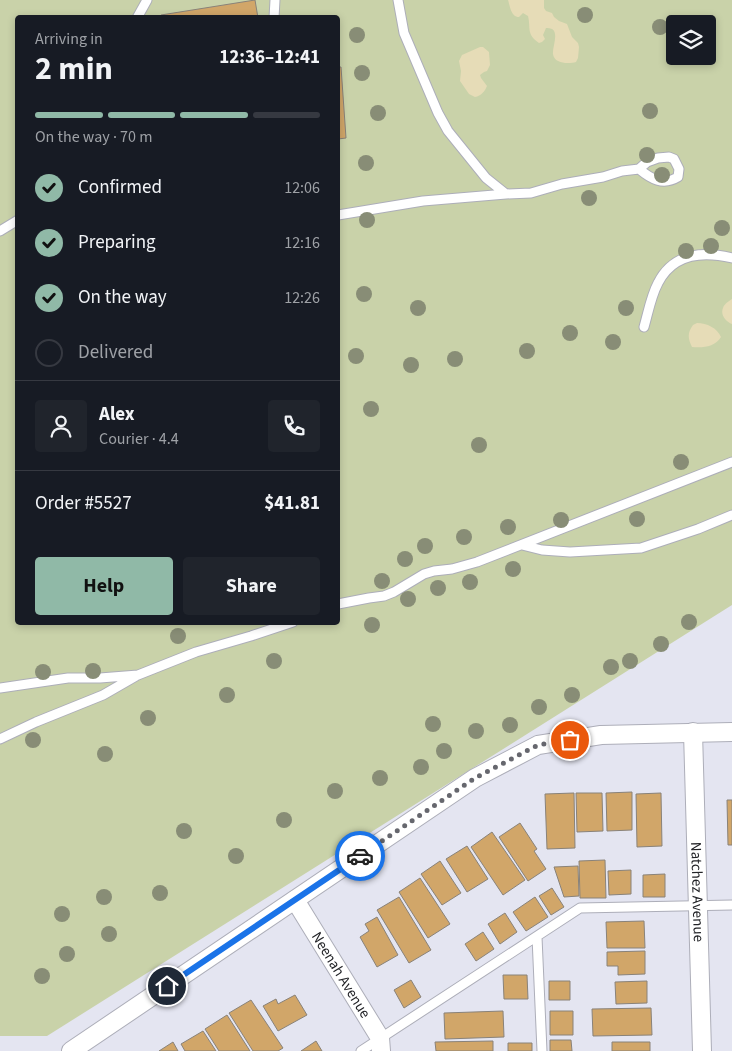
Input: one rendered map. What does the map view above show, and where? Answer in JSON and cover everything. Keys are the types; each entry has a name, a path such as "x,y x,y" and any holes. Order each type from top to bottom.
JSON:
{"street":[{"name":"Natchez Avenue","path":"693,732 702,1051"},
{"path":"71,1051 475,778 538,745 600,735 732,732"},
{"name":"Neenah Avenue","path":"295,900 381,1045"}],"lane":[{"path":"139,15 147,0"},
{"path":"274,15 275,0"},
{"path":"398,0 404,33 438,113 448,131 486,178 506,194"},
{"path":"340,215 423,202 531,193 562,184 639,168"},
{"path":"0,231 15,222"},
{"path":"644,328 657,284 672,264 683,258 696,255 720,255 732,258"},
{"path":"340,604 384,596 424,574 478,562 732,462"},
{"path":"522,544 542,550 570,552 640,548 698,529 732,515"},
{"path":"0,739 103,695 138,675 196,652 284,625"},
{"path":"0,688 68,678 138,675"},
{"path":"361,1051 381,1045 580,908 732,905"},
{"path":"537,936 542,1051"}],"green space":[{"path":"0,0 732,0 732,605 47,1036 0,1036"}],"sand":[{"path":"508,0 544,0 546,11 552,13 559,21 567,24 572,37 578,43 578,58 576,62 566,63 556,60 553,54 554,31 546,28 543,35 545,39 539,43 532,37 528,16 523,13 516,17 511,11"},
{"path":"480,47 489,52 490,65 487,71 480,75 487,86 481,94 475,97 469,94 460,81 459,61 462,55"},
{"path":"732,299 732,324 724,318 722,311 724,305"},
{"path":"697,323 711,327 721,337 715,343 708,346 692,347 689,333 693,325"}],"building":[{"path":"255,0 258,15 161,15"},
{"path":"340,67 341,67 346,138 340,139"},
{"path":"632,792 632,830 607,831 606,793"},
{"path":"574,793 575,848 547,849 545,794"},
{"path":"576,793 602,793 603,831 577,832"},
{"path":"661,793 662,846 637,847 636,794"},
{"path":"727,800 732,800 732,845 728,845"},
{"path":"520,823 537,849 534,851 546,869 528,881 499,837"},
{"path":"492,832 525,880 503,895 471,847"},
{"path":"467,846 488,879 467,892 446,859"},
{"path":"605,860 606,898 580,898 579,861"},
{"path":"440,861 461,893 442,905 421,874"},
{"path":"578,866 579,896 564,897 554,867"},
{"path":"631,870 631,894 609,895 608,871"},
{"path":"665,874 665,897 643,897 643,875"},
{"path":"420,878 450,924 428,938 399,892"},
{"path":"552,888 564,907 551,915 539,896"},
{"path":"399,897 431,950 409,963 377,910"},
{"path":"535,897 548,917 526,931 513,912"},
{"path":"505,913 517,932 500,944 488,924"},
{"path":"377,917 398,955 377,967 360,937 369,931 365,924"},
{"path":"644,921 645,948 607,948 606,922"},
{"path":"483,932 494,949 476,961 465,944"},
{"path":"645,951 645,974 618,975 618,966 607,966 607,952"},
{"path":"503,975 527,975 528,999 504,999"},
{"path":"411,980 421,997 404,1008 394,990"},
{"path":"549,981 570,981 570,1000 549,1000"},
{"path":"647,981 647,1003 616,1004 615,982"},
{"path":"295,995 307,1015 278,1031 263,1006 276,999 278,1004"},
{"path":"251,1000 283,1048 278,1051 253,1051 229,1013"},
{"path":"651,1008 652,1035 593,1036 592,1009"},
{"path":"503,1011 504,1037 445,1039 444,1013"},
{"path":"550,1011 573,1011 573,1035 550,1035"},
{"path":"227,1015 250,1051 219,1051 205,1029"},
{"path":"203,1031 216,1051 185,1051 181,1044"},
{"path":"550,1040 571,1040 572,1051 550,1051"},
{"path":"316,1041 322,1051 301,1051"},
{"path":"493,1041 493,1051 436,1051 435,1042"},
{"path":"173,1042 178,1051 159,1051"},
{"path":"612,1042 650,1042 650,1051 612,1051"},
{"path":"508,1043 532,1043 532,1051 508,1051"}],"way so far":[{"path":"360,856 475,778 538,745 570,740"}],"route":[{"path":"167,986 360,856"}]}
